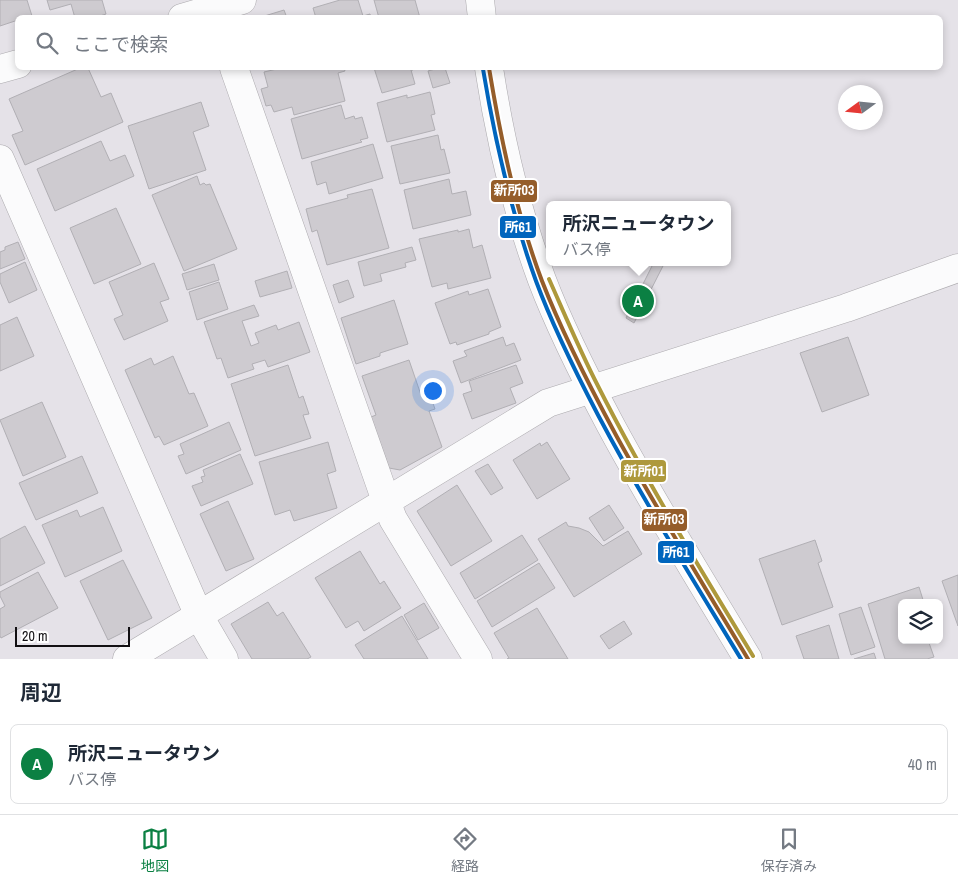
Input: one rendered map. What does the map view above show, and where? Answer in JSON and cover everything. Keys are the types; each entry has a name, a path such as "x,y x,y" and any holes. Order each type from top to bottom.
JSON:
{"street":[{"path":"202,15 215,13 242,0"},
{"path":"480,0 482,15"},
{"path":"0,69 15,65"},
{"path":"235,70 393,519 478,659"},
{"path":"489,70 507,163 532,249 550,298 577,360 654,502 748,659"},
{"path":"0,159 199,616 224,659"},
{"path":"127,659 548,403 846,308 958,268"}],"building":[{"path":"0,0 27,0 32,15 15,15 15,21 0,26"},
{"path":"47,0 102,0 106,14 74,15 71,4 50,10"},
{"path":"340,0 358,0 363,15 315,15 313,8"},
{"path":"374,0 415,0 419,15 378,15"},
{"path":"284,10 286,15 268,15"},
{"path":"75,70 89,70 101,97 111,93 123,122 25,165 12,135 23,131 9,99"},
{"path":"272,70 345,70 338,73 345,101 294,115 292,107 274,112 271,105 266,106 261,89 268,87 264,72"},
{"path":"375,70 411,70 415,84 382,93"},
{"path":"446,70 450,83 433,88 428,71"},
{"path":"430,92 435,114 431,115 435,130 387,142 377,103 407,95 407,98"},
{"path":"201,102 209,126 193,132 206,170 149,189 128,126"},
{"path":"341,105 345,119 354,116 355,119 362,117 368,138 360,140 362,142 302,159 291,119"},
{"path":"438,135 441,150 444,149 450,173 400,184 391,146"},
{"path":"101,141 110,161 125,155 134,176 55,211 37,169"},
{"path":"373,144 383,178 329,194 326,182 317,185 311,162"},
{"path":"197,176 200,185 204,183 206,185 210,184 237,249 184,271 152,195"},
{"path":"449,179 452,194 466,191 471,215 413,229 404,190"},
{"path":"372,189 389,248 327,265 317,230 312,232 306,209 348,198 347,195"},
{"path":"116,208 141,264 94,284 70,228"},
{"path":"469,229 473,248 482,245 491,278 448,289 447,283 432,287 419,239"},
{"path":"18,242 25,259 0,269 0,252 5,250 5,247"},
{"path":"412,247 416,260 405,263 406,267 380,274 382,281 364,286 358,262"},
{"path":"25,262 37,290 9,303 0,282 0,274"},
{"path":"154,263 169,299 160,302 168,321 124,340 114,319 123,315 109,282"},
{"path":"214,264 219,280 187,290 182,274"},
{"path":"652,266 663,266 634,323 626,318"},
{"path":"287,271 292,288 260,297 255,281"},
{"path":"348,280 354,297 339,303 333,285"},
{"path":"219,282 228,309 197,320 189,292"},
{"path":"488,289 501,327 489,332 489,334 457,345 456,342 450,344 435,303 468,291 469,295"},
{"path":"394,300 408,344 380,353 380,356 356,364 341,318"},
{"path":"254,305 259,316 242,321 251,346 259,343 255,333 276,325 278,330 299,322 310,352 268,367 265,360 252,364 254,369 228,378 221,358 217,359 204,322"},
{"path":"17,317 34,356 0,371 0,325"},
{"path":"503,337 506,346 514,343 521,360 461,383 453,361 467,356 464,351"},
{"path":"848,337 869,395 822,412 800,353"},
{"path":"173,356 189,394 194,393 208,426 164,445 159,436 155,438 125,370 151,358 154,365"},
{"path":"409,360 421,395 429,392 435,409 429,411 442,447 400,470 389,468 371,417 376,415 362,376"},
{"path":"288,365 299,398 303,396 309,414 303,415 311,438 255,456 231,384"},
{"path":"516,365 523,383 510,388 516,403 472,419 463,394 472,391 469,381"},
{"path":"42,402 66,457 23,476 0,420"},
{"path":"229,422 241,450 186,474 178,456 184,454 180,444"},
{"path":"328,442 336,471 327,474 337,508 294,521 290,510 275,515 259,462"},
{"path":"547,442 570,479 537,499 513,460 540,443 541,446"},
{"path":"240,454 253,484 201,506 192,486 203,482 201,477 205,476 203,470"},
{"path":"82,456 98,493 36,520 19,483"},
{"path":"488,464 503,488 491,495 475,471"},
{"path":"457,485 492,541 451,566 417,511"},
{"path":"228,501 254,559 226,571 200,514"},
{"path":"609,505 624,528 604,541 589,518"},
{"path":"103,507 122,551 65,577 42,525 77,510 80,517"},
{"path":"566,522 568,526 589,532 603,546 628,531 642,554 574,597 538,539"},
{"path":"25,526 45,563 0,586 0,539"},
{"path":"522,535 538,560 475,599 460,573"},
{"path":"815,540 822,561 818,563 833,607 782,625 759,559"},
{"path":"360,551 380,584 384,581 401,608 364,631 358,621 346,628 315,578"},
{"path":"123,560 152,618 108,640 80,581"},
{"path":"539,563 555,588 492,627 477,601"},
{"path":"38,572 58,608 1,638 0,609 5,606 0,592"},
{"path":"958,575 958,626 942,581"},
{"path":"919,587 923,599 898,599 898,644 929,644 934,657 927,659 885,659 868,604"},
{"path":"268,602 277,616 283,612 311,657 307,659 252,659 231,624"},
{"path":"424,603 439,628 418,640 404,615"},
{"path":"861,607 875,647 851,655 839,614"},
{"path":"537,608 568,659 507,659 509,658 494,633"},
{"path":"402,616 428,659 364,659 355,645"},
{"path":"624,621 632,634 609,649 600,636"},
{"path":"829,625 839,659 804,659 796,636"},
{"path":"874,653 876,659 854,659"}],"transit line":[{"name":"所61","path":"483,70 498,150 511,203 536,281 550,315 581,382 632,477 741,659"},
{"name":"新所03","path":"489,70 504,149 524,229 542,281 559,321 617,437 748,659"},
{"name":"新所01","path":"549,279 591,373 634,455 753,656"}],"place":[{"name":"所沢ニュータウン","path":"638,301"}]}
